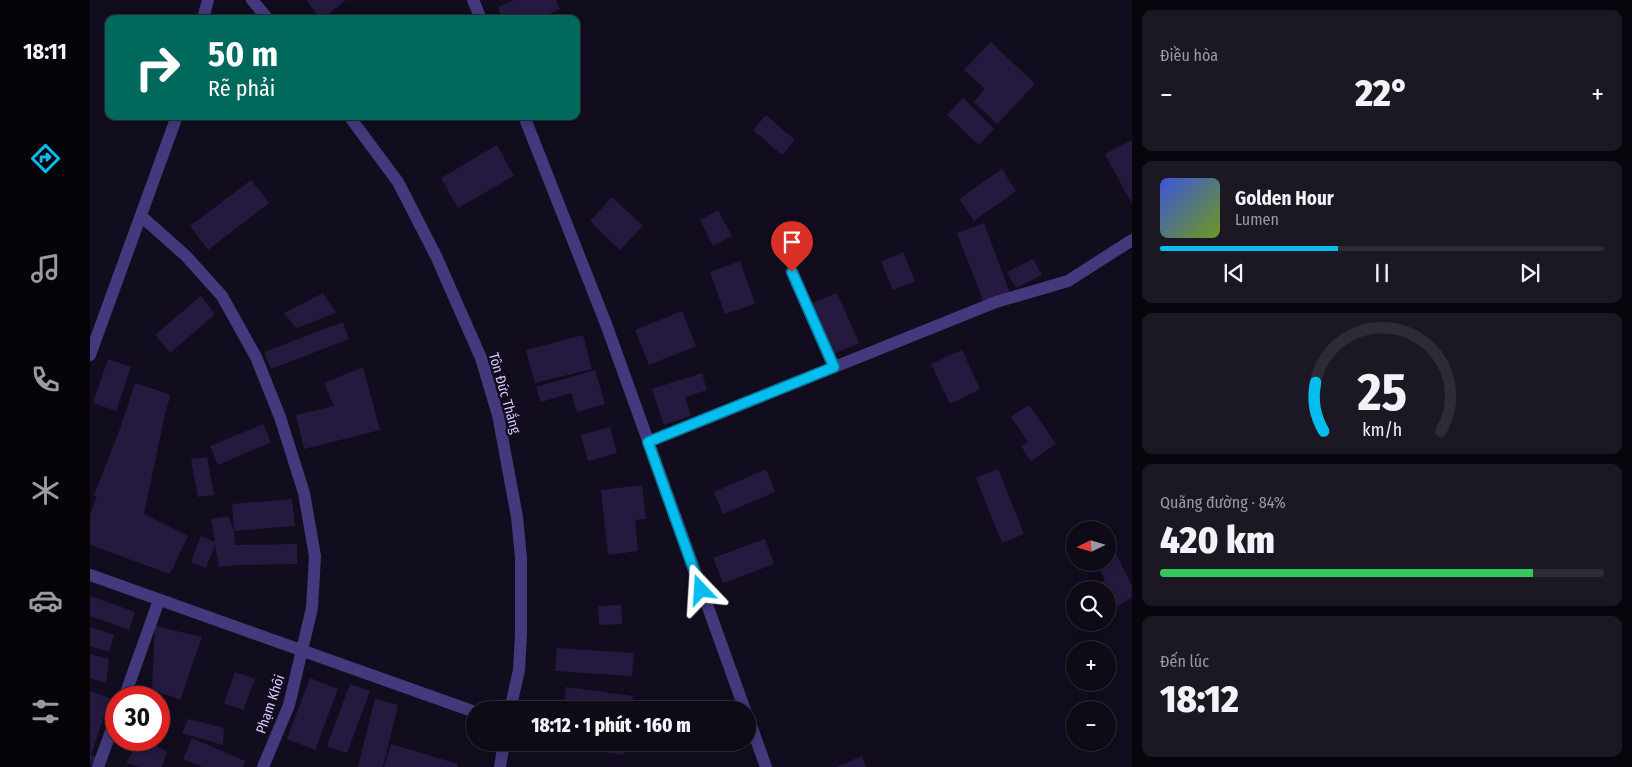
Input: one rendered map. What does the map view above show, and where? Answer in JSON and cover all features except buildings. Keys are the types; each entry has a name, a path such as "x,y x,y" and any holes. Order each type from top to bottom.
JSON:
{"street":[{"path":"204,15 208,0"},
{"path":"252,0 265,15"},
{"path":"473,0 479,15"},
{"path":"90,355 176,120"},
{"name":"Tôn Đức Thắng","path":"352,120 398,182 436,256 481,358 498,415 517,517 522,558 521,634 518,670 512,701"},
{"path":"526,120 606,324 742,701"},
{"name":"Phạm Khôi","path":"141,216 186,256 222,296 256,357 280,417 304,493 315,556 312,608 289,704 263,767"},
{"path":"648,442 996,302 1068,281 1132,240"},
{"path":"792,272 834,367"},
{"path":"90,575 466,709"},
{"path":"128,686 160,600"},
{"path":"756,739 766,767"},
{"path":"98,767 105,748"},
{"path":"500,767 503,751"}],"route":[{"path":"701,590 648,442 834,367 792,272"}]}
